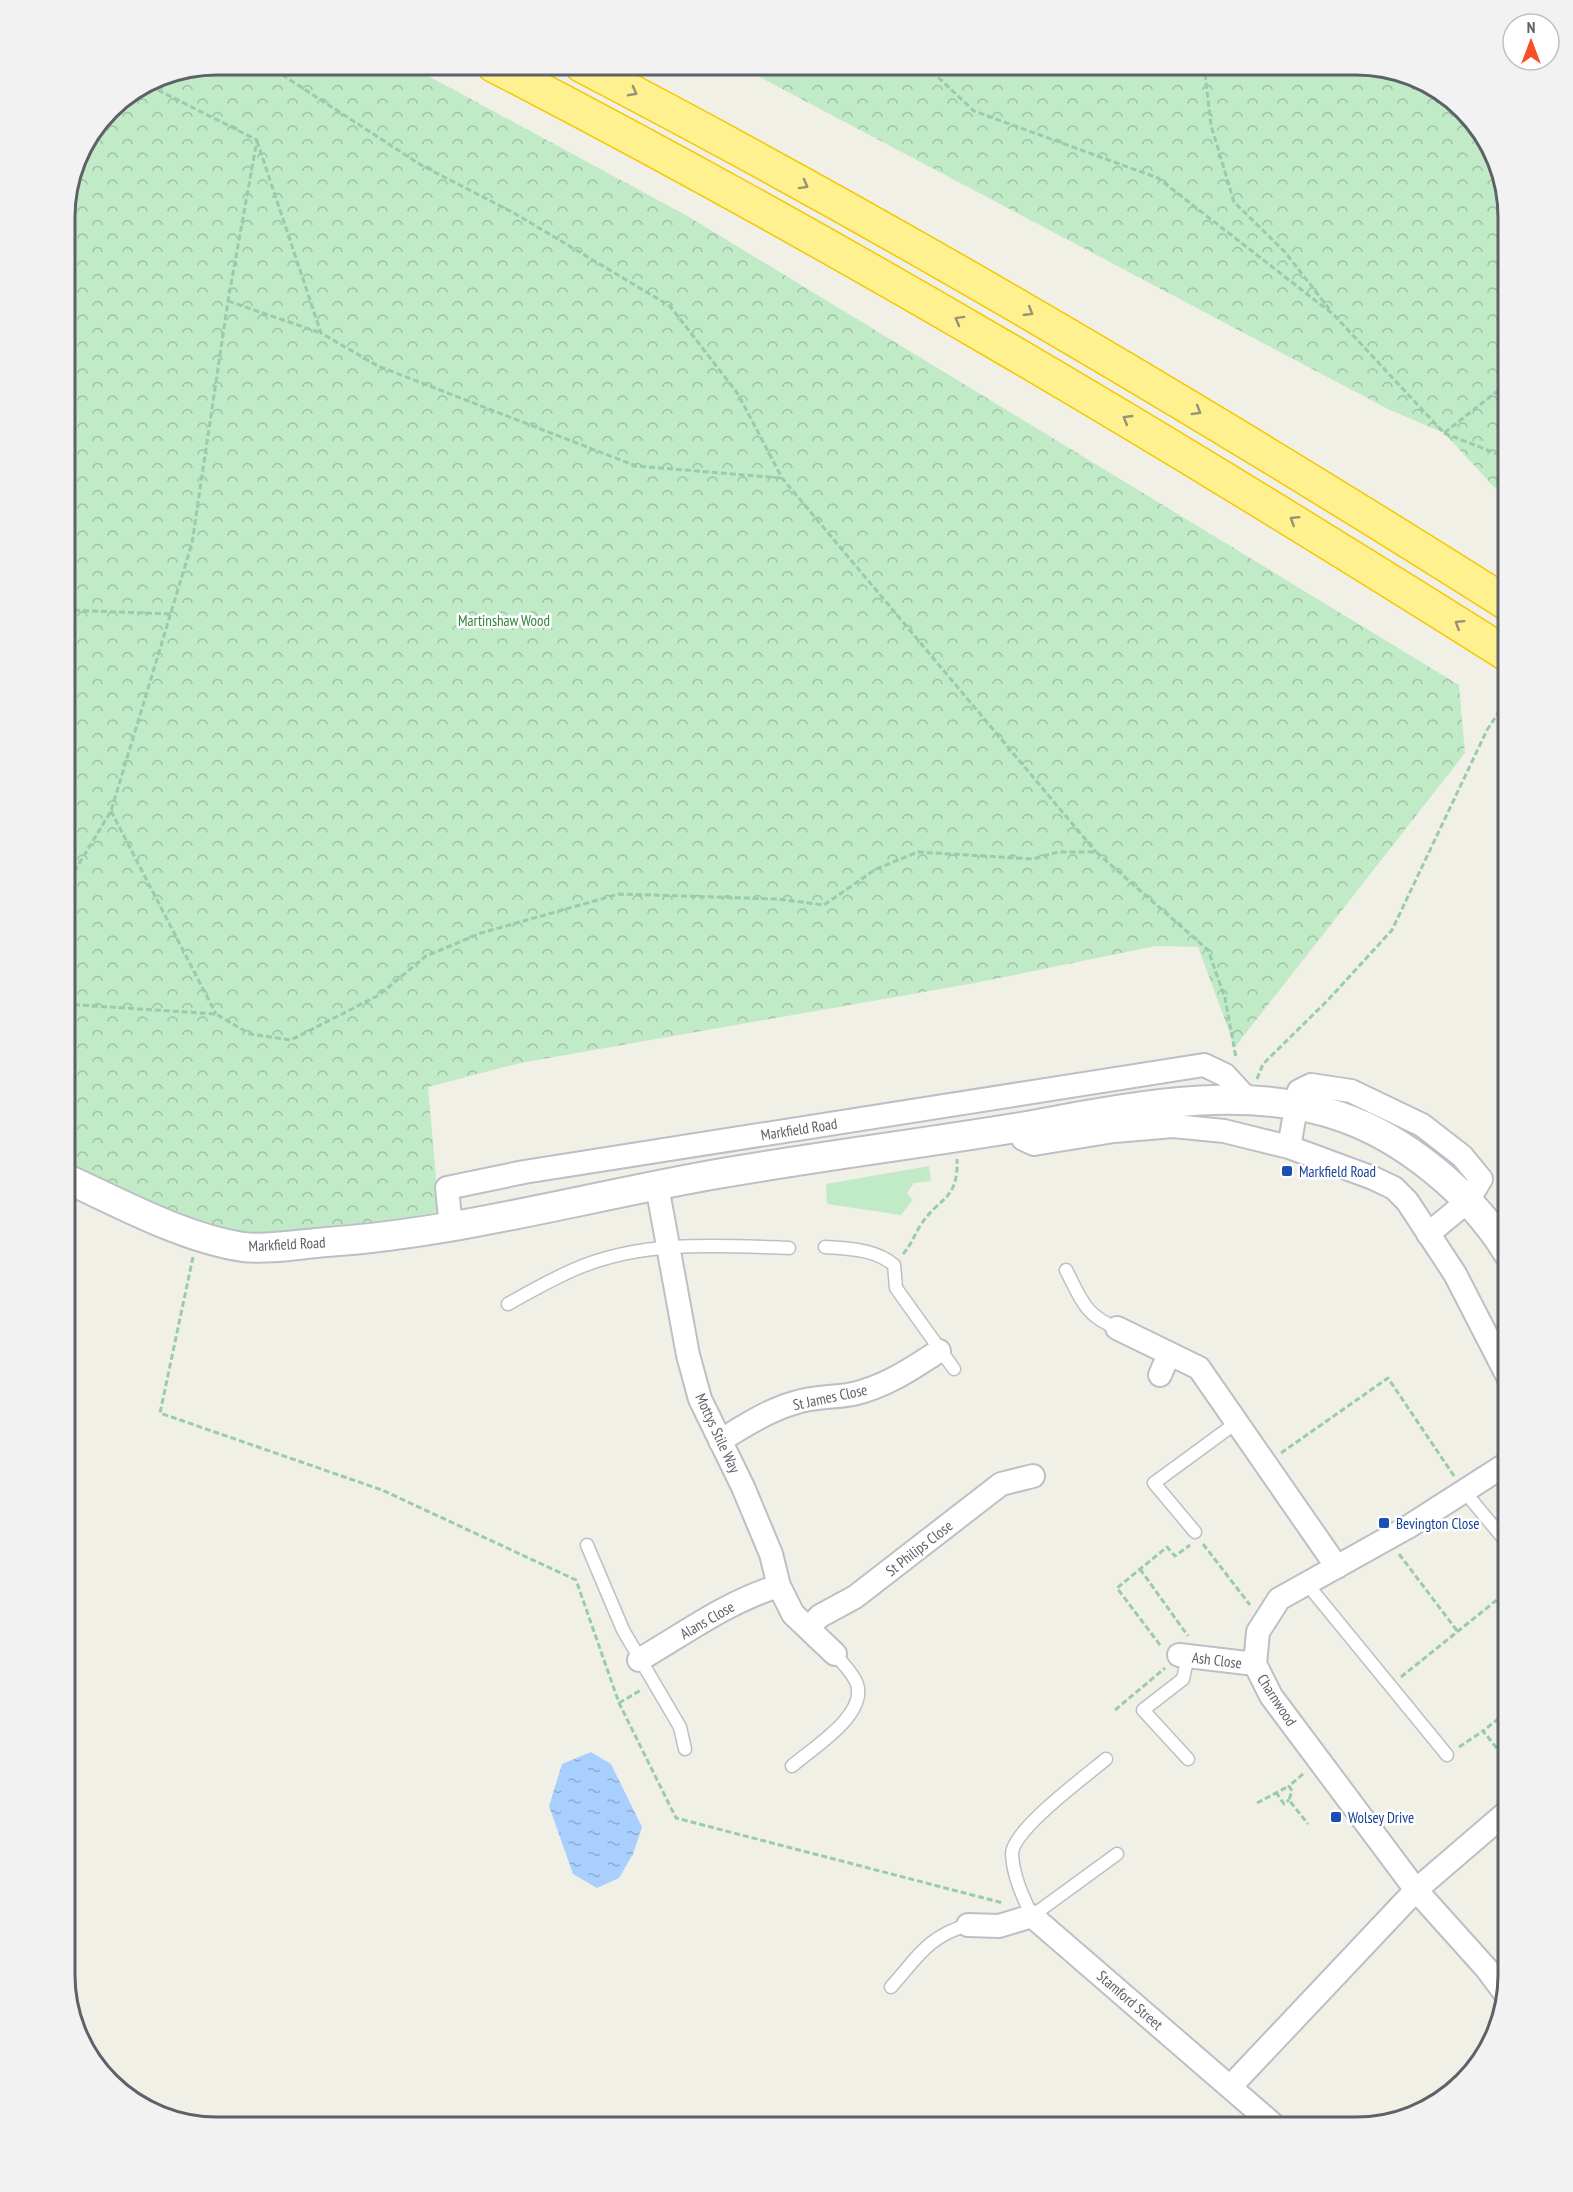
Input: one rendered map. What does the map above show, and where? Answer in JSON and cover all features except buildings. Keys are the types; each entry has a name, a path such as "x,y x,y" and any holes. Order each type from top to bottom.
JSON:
{"highway":[{"path":"514,75 663,153 975,328 1281,512 1498,648"},
{"path":"600,75 689,121 1008,299 1305,475 1498,597"}],"street":[{"name":"Markfield Road","path":"451,1227 447,1188 536,1170 1204,1065 1225,1076 1248,1100"},
{"name":"Markfield Road","path":"75,1182 198,1236 246,1247 368,1239 451,1227 712,1175 1084,1116 1206,1101 1248,1100 1295,1106 1341,1116 1400,1146 1449,1182 1498,1239"},
{"path":"1289,1147 1295,1106"},
{"path":"1019,1127 1023,1139 1034,1144 1114,1131 1173,1126 1224,1131 1289,1147 1394,1188 1407,1202 1455,1274 1498,1356"},
{"name":"Mottys Stile Way","path":"657,1186 700,1399 743,1487 771,1554 779,1586 793,1614 836,1654"},
{"path":"1428,1234 1468,1202"},
{"path":"1117,1328 1200,1368 1337,1567"},
{"name":"St James Close","path":"720,1440 792,1403 819,1396 852,1394 879,1386 939,1351"},
{"path":"1160,1376 1169,1353"},
{"name":"Charnwood","path":"1498,1470 1387,1539 1279,1599 1258,1632 1255,1664 1271,1696 1416,1890 1498,1983"},
{"name":"St Philips Close","path":"808,1628 820,1616 855,1597 1001,1485 1033,1476"},
{"name":"Alans Close","path":"639,1660 721,1611 779,1586"},
{"name":"Ash Close","path":"1182,1657 1255,1664"},
{"path":"1231,2086 1416,1890 1498,1820"},
{"path":"968,1925 999,1926 1032,1916"},
{"name":"Stamford Street","path":"1032,1916 1265,2117"}],"lane":[{"path":"508,1304 573,1270 619,1254 711,1245 789,1248"},
{"path":"825,1247 871,1252 885,1257 894,1265 897,1288 939,1351 954,1369"},
{"path":"1066,1270 1087,1311 1099,1321 1117,1328"},
{"path":"1197,1535 1154,1483 1236,1423"},
{"path":"1464,1491 1498,1531"},
{"path":"586,1545 639,1660 680,1727 685,1749"},
{"path":"1307,1584 1447,1755"},
{"path":"792,1766 851,1715 859,1700 856,1682 836,1654"},
{"path":"1182,1657 1183,1679 1143,1710 1188,1759"},
{"path":"1106,1759 1019,1834 1012,1853 1020,1889 1032,1916 1117,1854"},
{"path":"891,1987 934,1938 968,1925"}],"path":[{"path":"284,75 421,165 514,213 670,306 738,394 782,478 1096,852 1208,950 1226,998 1236,1065"},
{"path":"936,75 974,111 1158,178 1334,315"},
{"path":"1205,75 1211,125 1234,202 1285,252 1334,315 1444,433 1498,454"},
{"path":"156,89 257,140 321,333"},
{"path":"75,870 111,811 192,543 228,301 257,140"},
{"path":"228,301 321,333 378,366 636,466 782,478"},
{"path":"1444,433 1498,391"},
{"path":"75,610 171,614"},
{"path":"1248,1100 1263,1064 1328,1000 1392,930 1487,730 1498,714"},
{"path":"111,811 216,1014"},
{"path":"75,1005 216,1014 250,1034 291,1040 379,995 426,956 481,933 619,894 708,896 824,905 876,869 918,852 1033,859 1058,852 1096,852"},
{"path":"894,1265 912,1245 920,1226 951,1193 958,1178 952,1138"},
{"path":"198,1236 160,1413 382,1490 576,1581 619,1703 676,1818 996,1900 1032,1916"},
{"path":"1265,1464 1388,1378 1464,1491"},
{"path":"1182,1657 1117,1588 1167,1547 1175,1556 1197,1535 1264,1623"},
{"path":"1387,1539 1458,1632"},
{"path":"1140,1569 1182,1657"},
{"path":"1390,1685 1498,1600"},
{"path":"1116,1710 1182,1657"},
{"path":"619,1703 653,1683"},
{"path":"1447,1755 1498,1720"},
{"path":"1484,1731 1498,1748"},
{"path":"1257,1803 1289,1786 1319,1761"},
{"path":"1276,1792 1284,1804 1289,1800 1292,1791 1289,1786"},
{"path":"1289,1800 1308,1824"}],"green space":[{"name":"Martinshaw Wood","path":"208,75 426,75 689,217 1459,685 1465,753 1235,1047 1198,947 1156,946 975,983 520,1063 428,1087 439,1212 245,1247 177,1213 75,1167 75,208 86,163 104,131 123,110 163,86"},
{"path":"756,75 1365,75 1401,83 1427,94 1456,117 1479,146 1493,180 1497,199 1498,491 1444,433 1388,409"},
{"path":"929,1166 931,1181 914,1183 907,1193 913,1200 901,1215 827,1204 826,1184"}],"water":[{"path":"591,1752 611,1764 642,1827 633,1854 619,1878 597,1888 573,1874 549,1806 562,1764"}],"place":[{"name":"Markfield Road","path":"1287,1171"},
{"name":"Bevington Close","path":"1384,1523"},
{"name":"Wolsey Drive","path":"1336,1817"}]}
